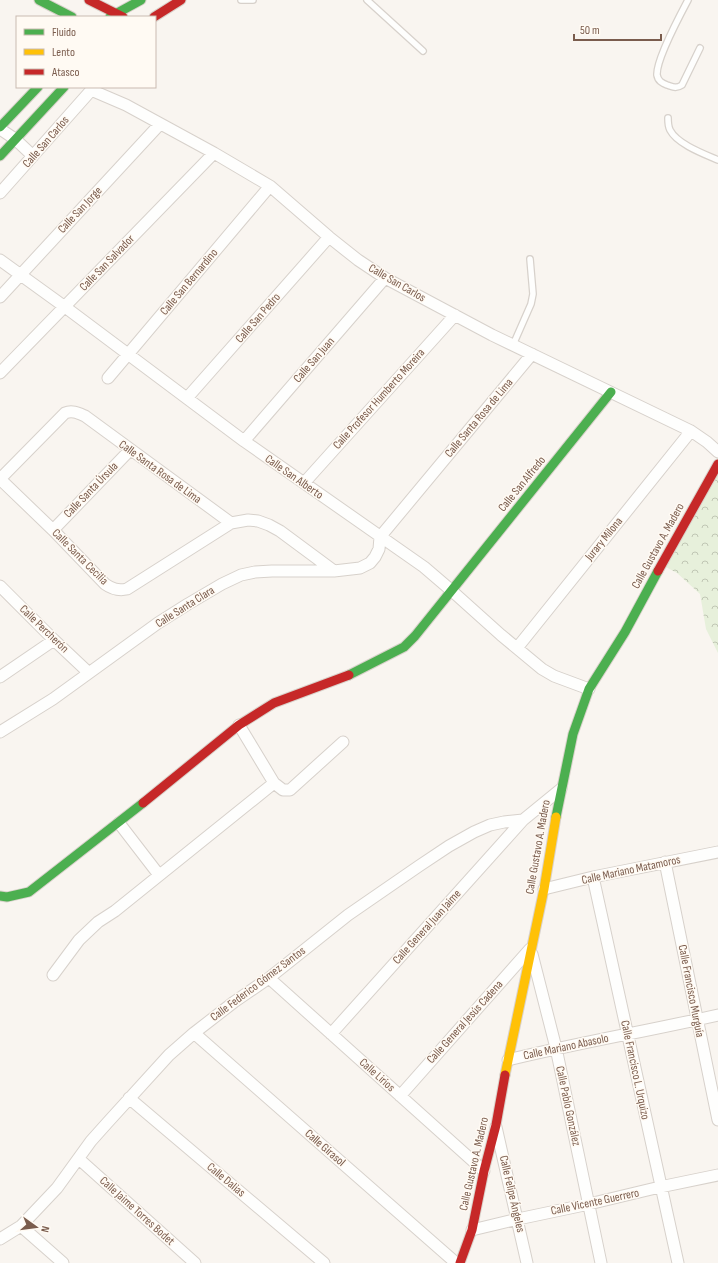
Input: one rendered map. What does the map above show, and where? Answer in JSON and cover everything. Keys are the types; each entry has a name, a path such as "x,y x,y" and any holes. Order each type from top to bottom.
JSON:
{"street":[{"path":"39,0 70,16"},
{"path":"92,1 116,16 140,0"},
{"path":"156,16 181,0"},
{"path":"33,156 15,139 0,128 37,88"},
{"path":"0,156 63,88"},
{"name":"Calle San Carlos","path":"0,193 93,89 126,105 214,153 270,186 329,237 358,260 385,278 512,345 691,431 718,452"},
{"name":"Calle San Jorge","path":"0,297 160,124"},
{"name":"Calle San Salvador","path":"0,373 214,153"},
{"name":"Calle San Bernardino","path":"108,378 270,186"},
{"name":"Calle San Pedro","path":"187,398 329,237"},
{"name":"Calle San Alberto","path":"0,260 244,442 424,567 542,669 567,682 589,689"},
{"name":"Calle San Juan","path":"244,442 385,278"},
{"name":"Calle Profesor Humberto Moreira","path":"304,483 455,315"},
{"name":"Calle Santa Rosa de Lima","path":"380,537 532,354"},
{"name":"Calle San Alfredo","path":"0,896 7,897 29,892 119,823 238,725 274,703 347,676 404,647 452,591 611,392"},
{"name":"Calle Santa Rosa de Lima","path":"0,479 65,414 69,412 84,416 231,523"},
{"name":"Jurary Milona","path":"517,648 691,431"},
{"name":"Calle Santa Úrsula","path":"53,530 130,450"},
{"name":"Calle Gustavo A. Madero","path":"460,1263 472,1230 484,1171 496,1124 530,949 544,889 561,789 573,734 589,689 625,632 718,464"},
{"name":"Calle Santa Cecilia","path":"0,479 53,530 105,584 116,590 127,589 231,523"},
{"path":"231,523 248,520 258,521 269,525 334,571"},
{"name":"Calle Santa Clara","path":"0,732 53,699 158,623 222,584 241,575 272,570 334,571 360,568 370,563 375,557 379,549 380,537"},
{"name":"Calle Percherón","path":"0,586 54,640 89,672"},
{"path":"0,677 54,640"},
{"path":"238,725 274,783 283,790 290,790 342,742"},
{"path":"53,975 79,940 88,931 274,783"},
{"path":"523,820 561,789"},
{"name":"Calle Federico Gómez Santos","path":"0,1239 21,1226 57,1188 91,1142 129,1098 169,1055 194,1032 269,978 348,915 449,846 490,825 523,820"},
{"name":"Calle General Juan Jaime","path":"331,1034 523,820"},
{"path":"119,823 159,875"},
{"name":"Calle Mariano Matamoros","path":"544,889 665,862 718,852"},
{"name":"Calle Francisco Murguía","path":"665,862 718,1120"},
{"name":"Calle Francisco L. Urquizo","path":"593,878 678,1263"},
{"name":"Calle Pablo González","path":"530,949 556,1048 601,1263"},
{"name":"Calle General Jesús Cadena","path":"400,1096 530,949"},
{"name":"Calle Lirios","path":"269,978 484,1171"},
{"name":"Calle Mariano Abasolo","path":"508,1060 556,1048 718,1015"},
{"name":"Calle Girasol","path":"194,1032 456,1263"},
{"name":"Calle Dalias","path":"129,1098 324,1263"},
{"name":"Calle Felipe Ángeles","path":"496,1124 527,1263"},
{"name":"Calle Jaime Torres Bodet","path":"79,1159 195,1263"},
{"name":"Calle Vicente Guerrero","path":"472,1230 718,1175"},
{"path":"21,1226 63,1263"}],"lane":[{"path":"241,0 253,0"},
{"path":"367,0 423,51"},
{"path":"688,0 664,51 658,70 657,76 659,80 663,84 674,88 678,88 682,85 700,48"},
{"path":"668,118 670,132 677,138 687,145 718,160"},
{"path":"512,345 531,304 533,294 530,259"}],"green space":[{"path":"718,456 718,653 706,629 700,594 677,573 664,566"}],"traffic: fast":[{"path":"39,0 70,16"},
{"path":"112,16 141,0"},
{"path":"0,127 37,88"},
{"path":"0,156 63,88"},
{"path":"349,675 404,647 415,636 611,392"},
{"path":"556,817 573,734 589,689 625,632 658,571"},
{"path":"0,896 7,897 29,892 143,803"}],"traffic: slow":[{"path":"505,1075 544,889 556,817"}],"traffic: jam":[{"path":"89,0 121,16"},
{"path":"156,16 181,0"},
{"path":"658,571 718,464"},
{"path":"143,803 239,725 274,703 349,675"},
{"path":"460,1263 472,1230 484,1171 496,1125 505,1075"}]}
